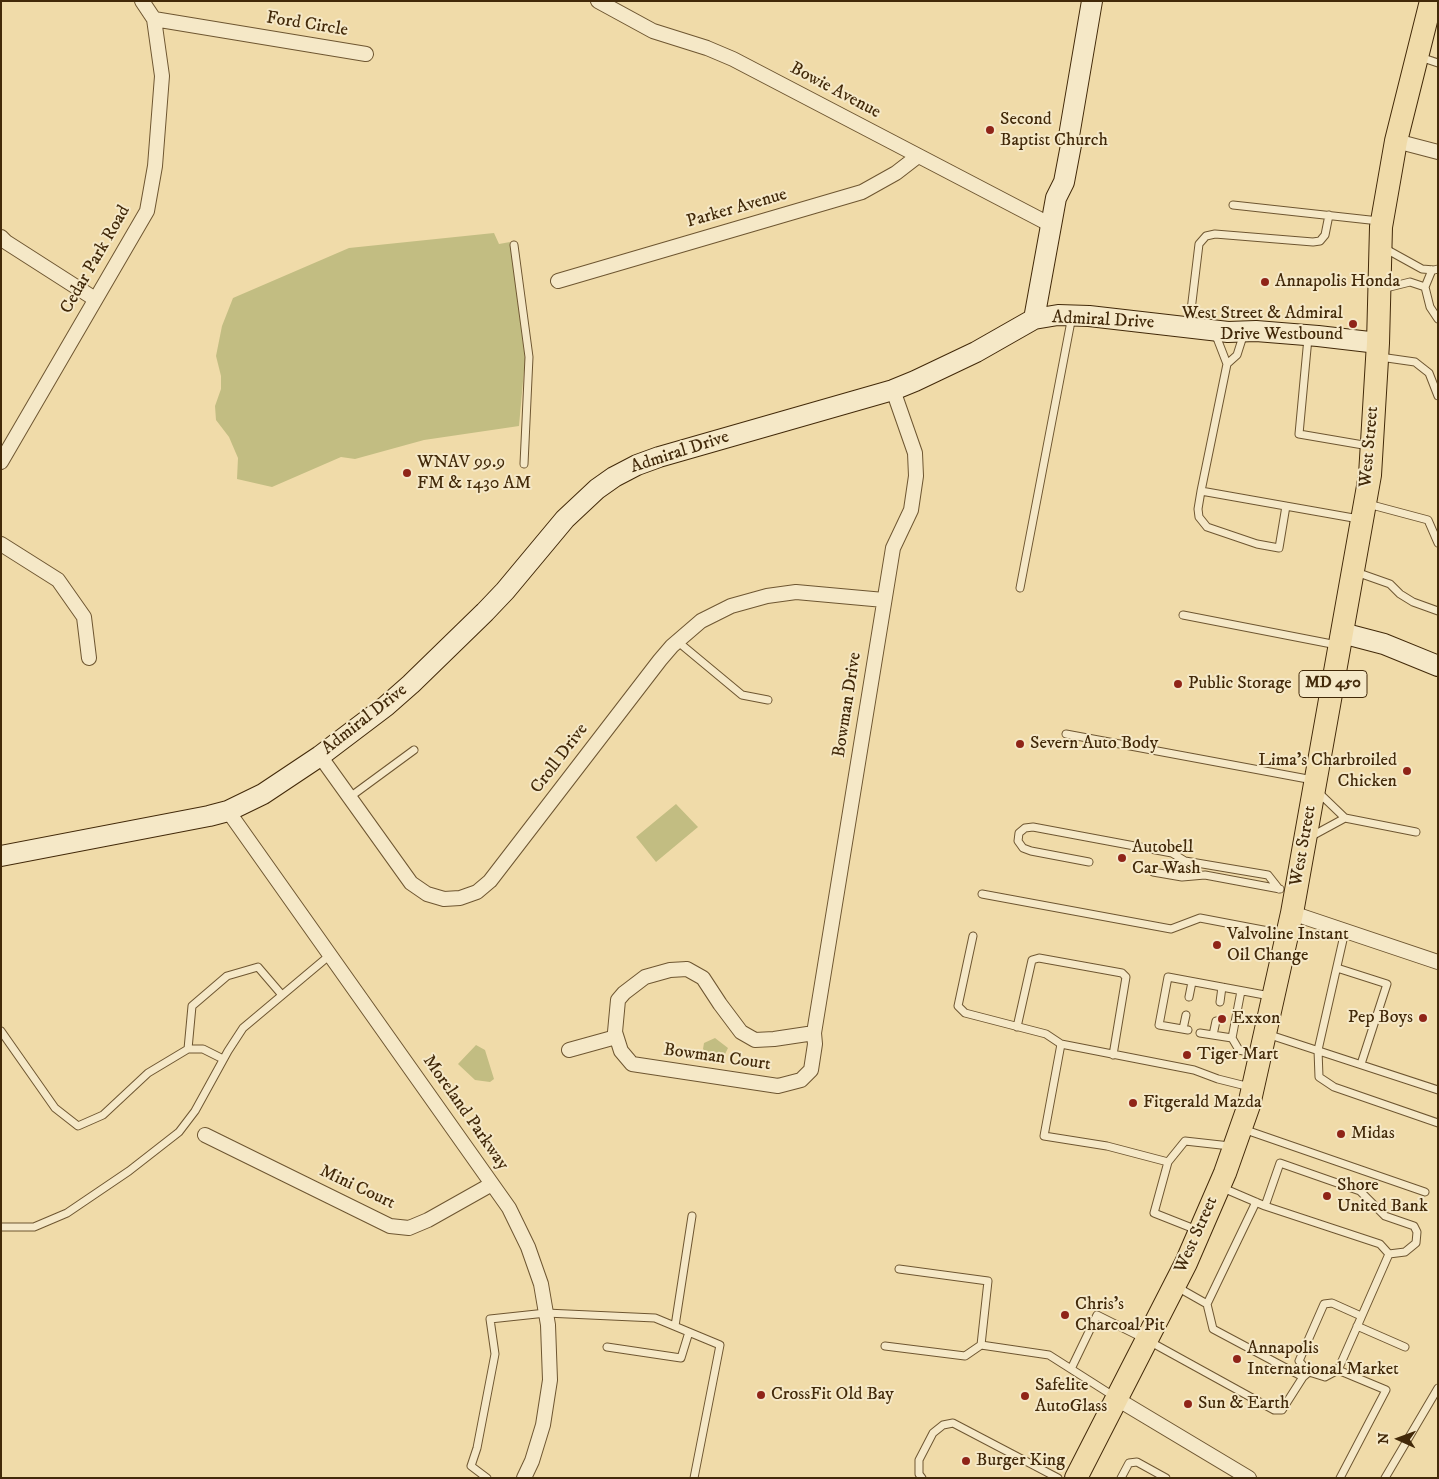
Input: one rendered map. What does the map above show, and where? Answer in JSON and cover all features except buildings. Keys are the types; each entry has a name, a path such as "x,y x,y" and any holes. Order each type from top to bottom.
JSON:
{"main road":[{"name":"West Street","path":"1076,1478 1175,1286 1219,1186 1249,1105 1273,996 1288,907 1305,840 1370,475 1378,350 1382,221 1396,141 1427,60 1430,1"}],"street":[{"name":"Cedar Park Road","path":"1,462 147,211 156,166 162,76 154,19 142,1"},
{"name":"Bowie Avenue","path":"598,1 653,31 733,58 1051,225"},
{"path":"1034,319 1056,198 1064,182 1071,146 1069,136 1092,1"},
{"name":"Ford Circle","path":"154,19 366,54"},
{"path":"1396,141 1438,152"},
{"name":"Parker Avenue","path":"558,280 862,192 896,172 918,156"},
{"path":"1,237 95,299"},
{"name":"Admiral Drive","path":"1,856 228,811 263,794 320,756 386,706 411,684 505,591 565,519 596,489 614,477 637,465 659,457 893,390 967,356 1034,319 1058,316 1089,316 1214,331 1256,331 1308,335 1378,350"},
{"name":"Bowman Drive","path":"814,1033 893,548 911,510 916,476 915,453 893,390"},
{"path":"1,544 58,580 84,617 89,658"},
{"name":"Croll Drive","path":"320,756 411,883 427,894 444,899 460,898 477,892 490,881 660,660 677,641 701,621 731,606 767,596 796,592 884,600"},
{"path":"1341,640 1384,644 1438,666"},
{"name":"Moreland Parkway","path":"228,811 509,1208 528,1247 540,1284 548,1325 550,1380 543,1425 532,1462 524,1478"},
{"path":"1288,907 1345,931 1438,962"},
{"name":"Bowman Court","path":"687,969 703,978 740,1032 755,1040 814,1033 815,1044 811,1070 801,1080 778,1086 632,1064 621,1051 616,1037 615,1024 618,1000 624,993 645,977 670,970 687,969"},
{"path":"569,1050 616,1037"},
{"name":"Mini Court","path":"205,1135 390,1226 409,1228 428,1220 492,1184"},
{"path":"1117,1399 1249,1478"}],"lane":[{"path":"1233,205 1382,221"},
{"path":"1189,328 1198,244 1206,236 1215,234 1312,242 1320,241 1325,235 1329,216"},
{"path":"514,245 529,357 524,464"},
{"path":"1380,246 1422,269 1435,269"},
{"path":"1435,269 1425,286 1430,307 1438,319"},
{"path":"1379,290 1410,282 1425,286"},
{"path":"1020,588 1072,316"},
{"path":"1214,331 1227,364 1201,490 1198,509 1199,517 1207,527 1257,544 1279,548 1286,506"},
{"path":"1227,364 1237,355 1244,331"},
{"path":"1308,335 1300,434 1372,446"},
{"path":"1378,350 1415,362 1429,373 1438,396"},
{"path":"1201,490 1286,506 1363,511 1428,520 1438,543"},
{"path":"1353,571 1390,584 1400,594 1413,602 1438,611"},
{"path":"1183,616 1341,640"},
{"path":"677,641 742,695 768,700"},
{"path":"1066,734 1315,785 1345,818 1416,832"},
{"path":"350,797 414,750"},
{"path":"1305,840 1345,818"},
{"path":"1089,862 1023,848 1018,841 1019,833 1025,828 1033,827 1172,853 1185,861 1268,875 1288,907"},
{"path":"1153,872 1182,877 1205,875 1288,907"},
{"path":"982,894 1171,928 1200,918 1288,907"},
{"path":"1345,931 1318,1050 1319,1077 1334,1087 1438,1123"},
{"path":"973,936 958,1006 965,1013 1046,1034 1061,1044 1194,1070 1218,1079 1253,1088"},
{"path":"1,1227 34,1227 67,1213 129,1171 179,1132 195,1111 243,1028 330,955"},
{"path":"1017,1026 1032,960 1039,958 1122,973 1126,977 1113,1055"},
{"path":"188,1049 192,1006 227,976 258,967 282,995"},
{"path":"1337,968 1387,984 1361,1064"},
{"path":"1186,1015 1186,1030 1159,1025 1168,978 1273,996"},
{"path":"1189,997 1192,982"},
{"path":"1220,1002 1222,987"},
{"path":"1241,991 1232,1038 1240,1050 1262,1044 1318,1050 1438,1090"},
{"path":"1213,1035 1216,1020"},
{"path":"1,1032 55,1108 78,1126 103,1115 148,1073 188,1049 203,1049 224,1059"},
{"path":"1200,1032 1232,1038"},
{"path":"1061,1044 1044,1136 1107,1146 1168,1162"},
{"path":"1200,1231 1154,1213 1168,1162 1185,1142 1237,1137 1426,1192"},
{"path":"1265,1206 1280,1163 1360,1191 1384,1216 1414,1226 1417,1232 1416,1243 1405,1252 1389,1254"},
{"path":"1219,1186 1265,1206 1380,1244 1389,1254"},
{"path":"1256,1202 1207,1304 1213,1329 1306,1375 1325,1377 1338,1370 1389,1254"},
{"path":"675,1326 692,1216"},
{"path":"900,1269 988,1281 981,1345"},
{"path":"1175,1286 1207,1304"},
{"path":"1306,1375 1299,1361 1324,1304 1332,1303 1361,1316"},
{"path":"487,1478 471,1466 477,1448 495,1354 490,1319 546,1313 655,1318 720,1345 694,1478"},
{"path":"1071,1369 1097,1315 1147,1340 1274,1410 1282,1410 1306,1375"},
{"path":"1357,1326 1405,1347"},
{"path":"607,1347 681,1358 689,1332"},
{"path":"885,1346 965,1356 981,1345 1049,1355 1117,1399"},
{"path":"1338,1370 1386,1390 1340,1478"},
{"path":"1384,1478 1438,1388"},
{"path":"922,1478 919,1474 919,1460 933,1433 943,1424 953,1424 1058,1478"},
{"path":"1121,1478 1129,1463 1137,1462 1166,1478"}],"shaded area":[{"path":"494,233 499,244 510,242 525,359 519,426 424,440 355,459 341,457 272,487 237,479 238,458 229,437 216,420 215,406 221,389 221,376 216,356 222,326 233,298 349,248"},
{"path":"676,804 698,827 656,862 636,837"},
{"path":"715,1038 728,1048 723,1058 713,1059 703,1049 704,1043"},
{"path":"476,1045 485,1050 494,1079 490,1082 475,1080 458,1064"}],"place":[{"name":"Second Baptist Church","path":"990,130"},
{"name":"Annapolis Honda","path":"1265,282"},
{"name":"West Street & Admiral Drive Westbound","path":"1353,324"},
{"name":"WNAV 99.9 FM & 1430 AM","path":"407,473"},
{"name":"Public Storage","path":"1178,684"},
{"name":"Severn Auto Body","path":"1020,744"},
{"name":"Lima's Charbroiled Chicken","path":"1407,771"},
{"name":"Autobell Car Wash","path":"1122,858"},
{"name":"Valvoline Instant Oil Change","path":"1217,945"},
{"name":"Pep Boys","path":"1423,1018"},
{"name":"Exxon","path":"1222,1019"},
{"name":"Tiger Mart","path":"1187,1055"},
{"name":"Fitgerald Mazda","path":"1133,1103"},
{"name":"Midas","path":"1341,1134"},
{"name":"Shore United Bank","path":"1327,1196"},
{"name":"Chris's Charcoal Pit","path":"1065,1315"},
{"name":"Annapolis International Market","path":"1237,1359"},
{"name":"CrossFit Old Bay","path":"761,1395"},
{"name":"Safelite AutoGlass","path":"1025,1396"},
{"name":"Sun & Earth","path":"1188,1404"},
{"name":"Burger King","path":"966,1461"}]}
